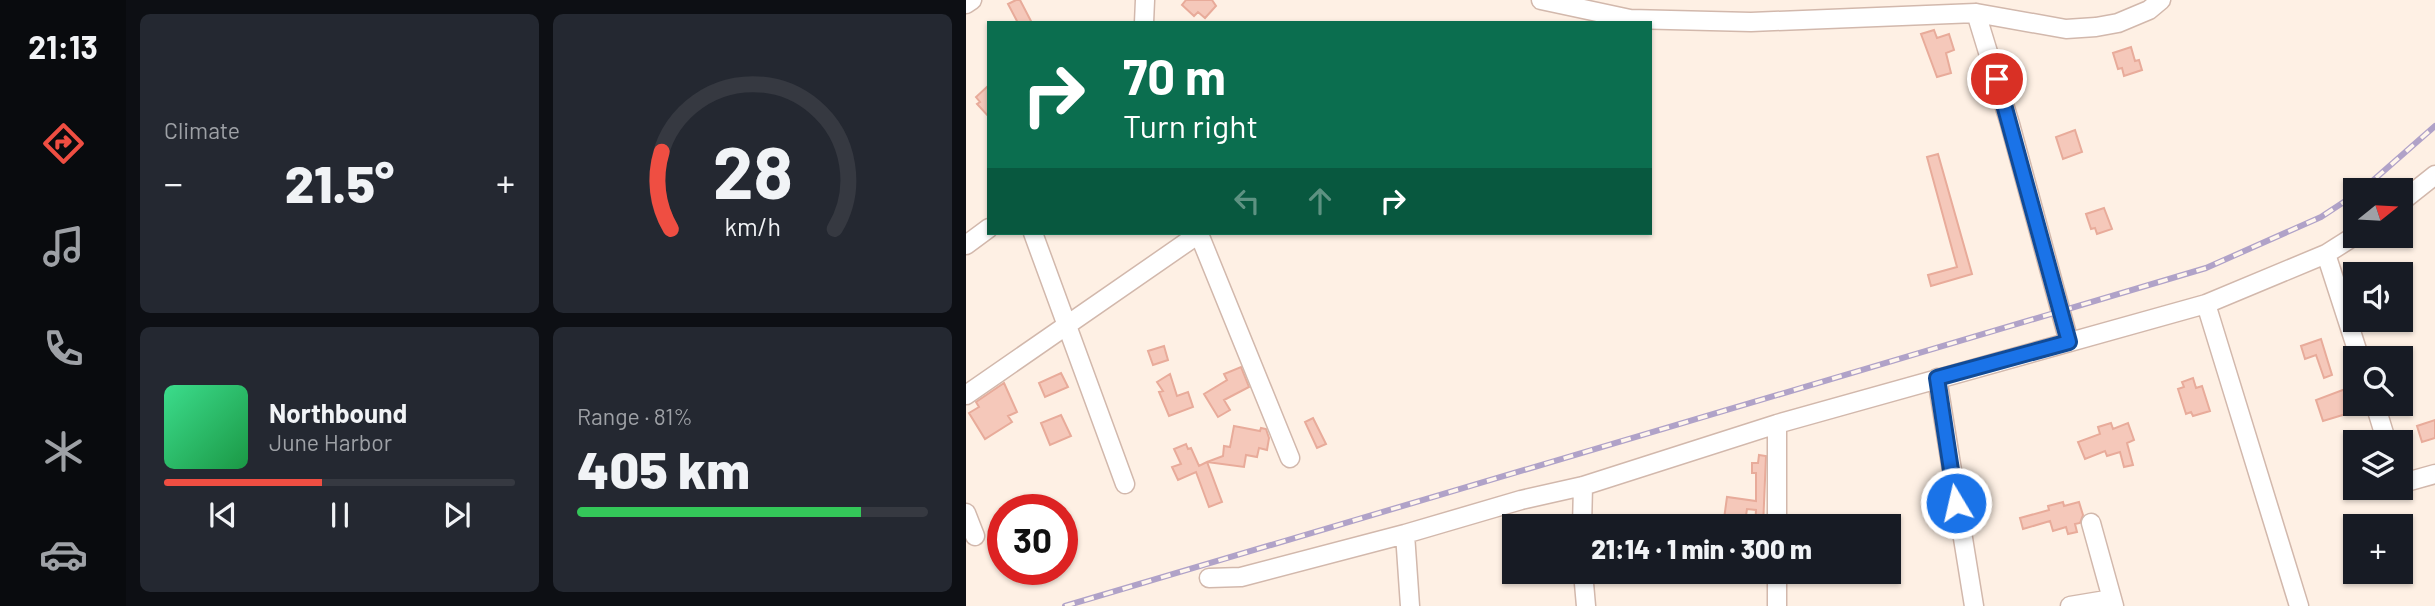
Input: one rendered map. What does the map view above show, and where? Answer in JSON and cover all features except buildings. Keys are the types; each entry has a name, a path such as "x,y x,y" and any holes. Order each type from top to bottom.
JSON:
{"street":[{"path":"966,4 972,0"},
{"path":"1144,21 1145,0"},
{"path":"1541,0 1630,19 1696,22 1976,13 2066,29 2118,23 2149,10 2161,0"},
{"path":"1976,13 2010,124 2069,342"},
{"path":"2413,192 2435,175"},
{"path":"966,245 987,229"},
{"path":"1034,235 1069,324 1125,484"},
{"path":"966,395 1196,235"},
{"path":"1200,235 1290,458"},
{"path":"1209,578 1241,577 1521,500 1583,486 1777,424 2206,304 2326,254 2343,243"},
{"path":"2326,254 2356,346"},
{"path":"2206,304 2299,606"},
{"path":"1937,378 1974,606"},
{"path":"1777,424 1777,514"},
{"path":"2413,480 2435,474"},
{"path":"1582,514 1583,486"},
{"path":"966,513 975,536"},
{"path":"2070,606 2113,603 2091,523"},
{"path":"1405,534 1410,606"},
{"path":"1584,584 1586,606"},
{"path":"1777,584 1777,606"}],"railway":[{"path":"2376,178 2435,126"},
{"path":"1065,606 2206,268 2321,217 2343,203"}],"route":[{"path":"1956,503 1937,378 2069,342 1997,79"}]}
